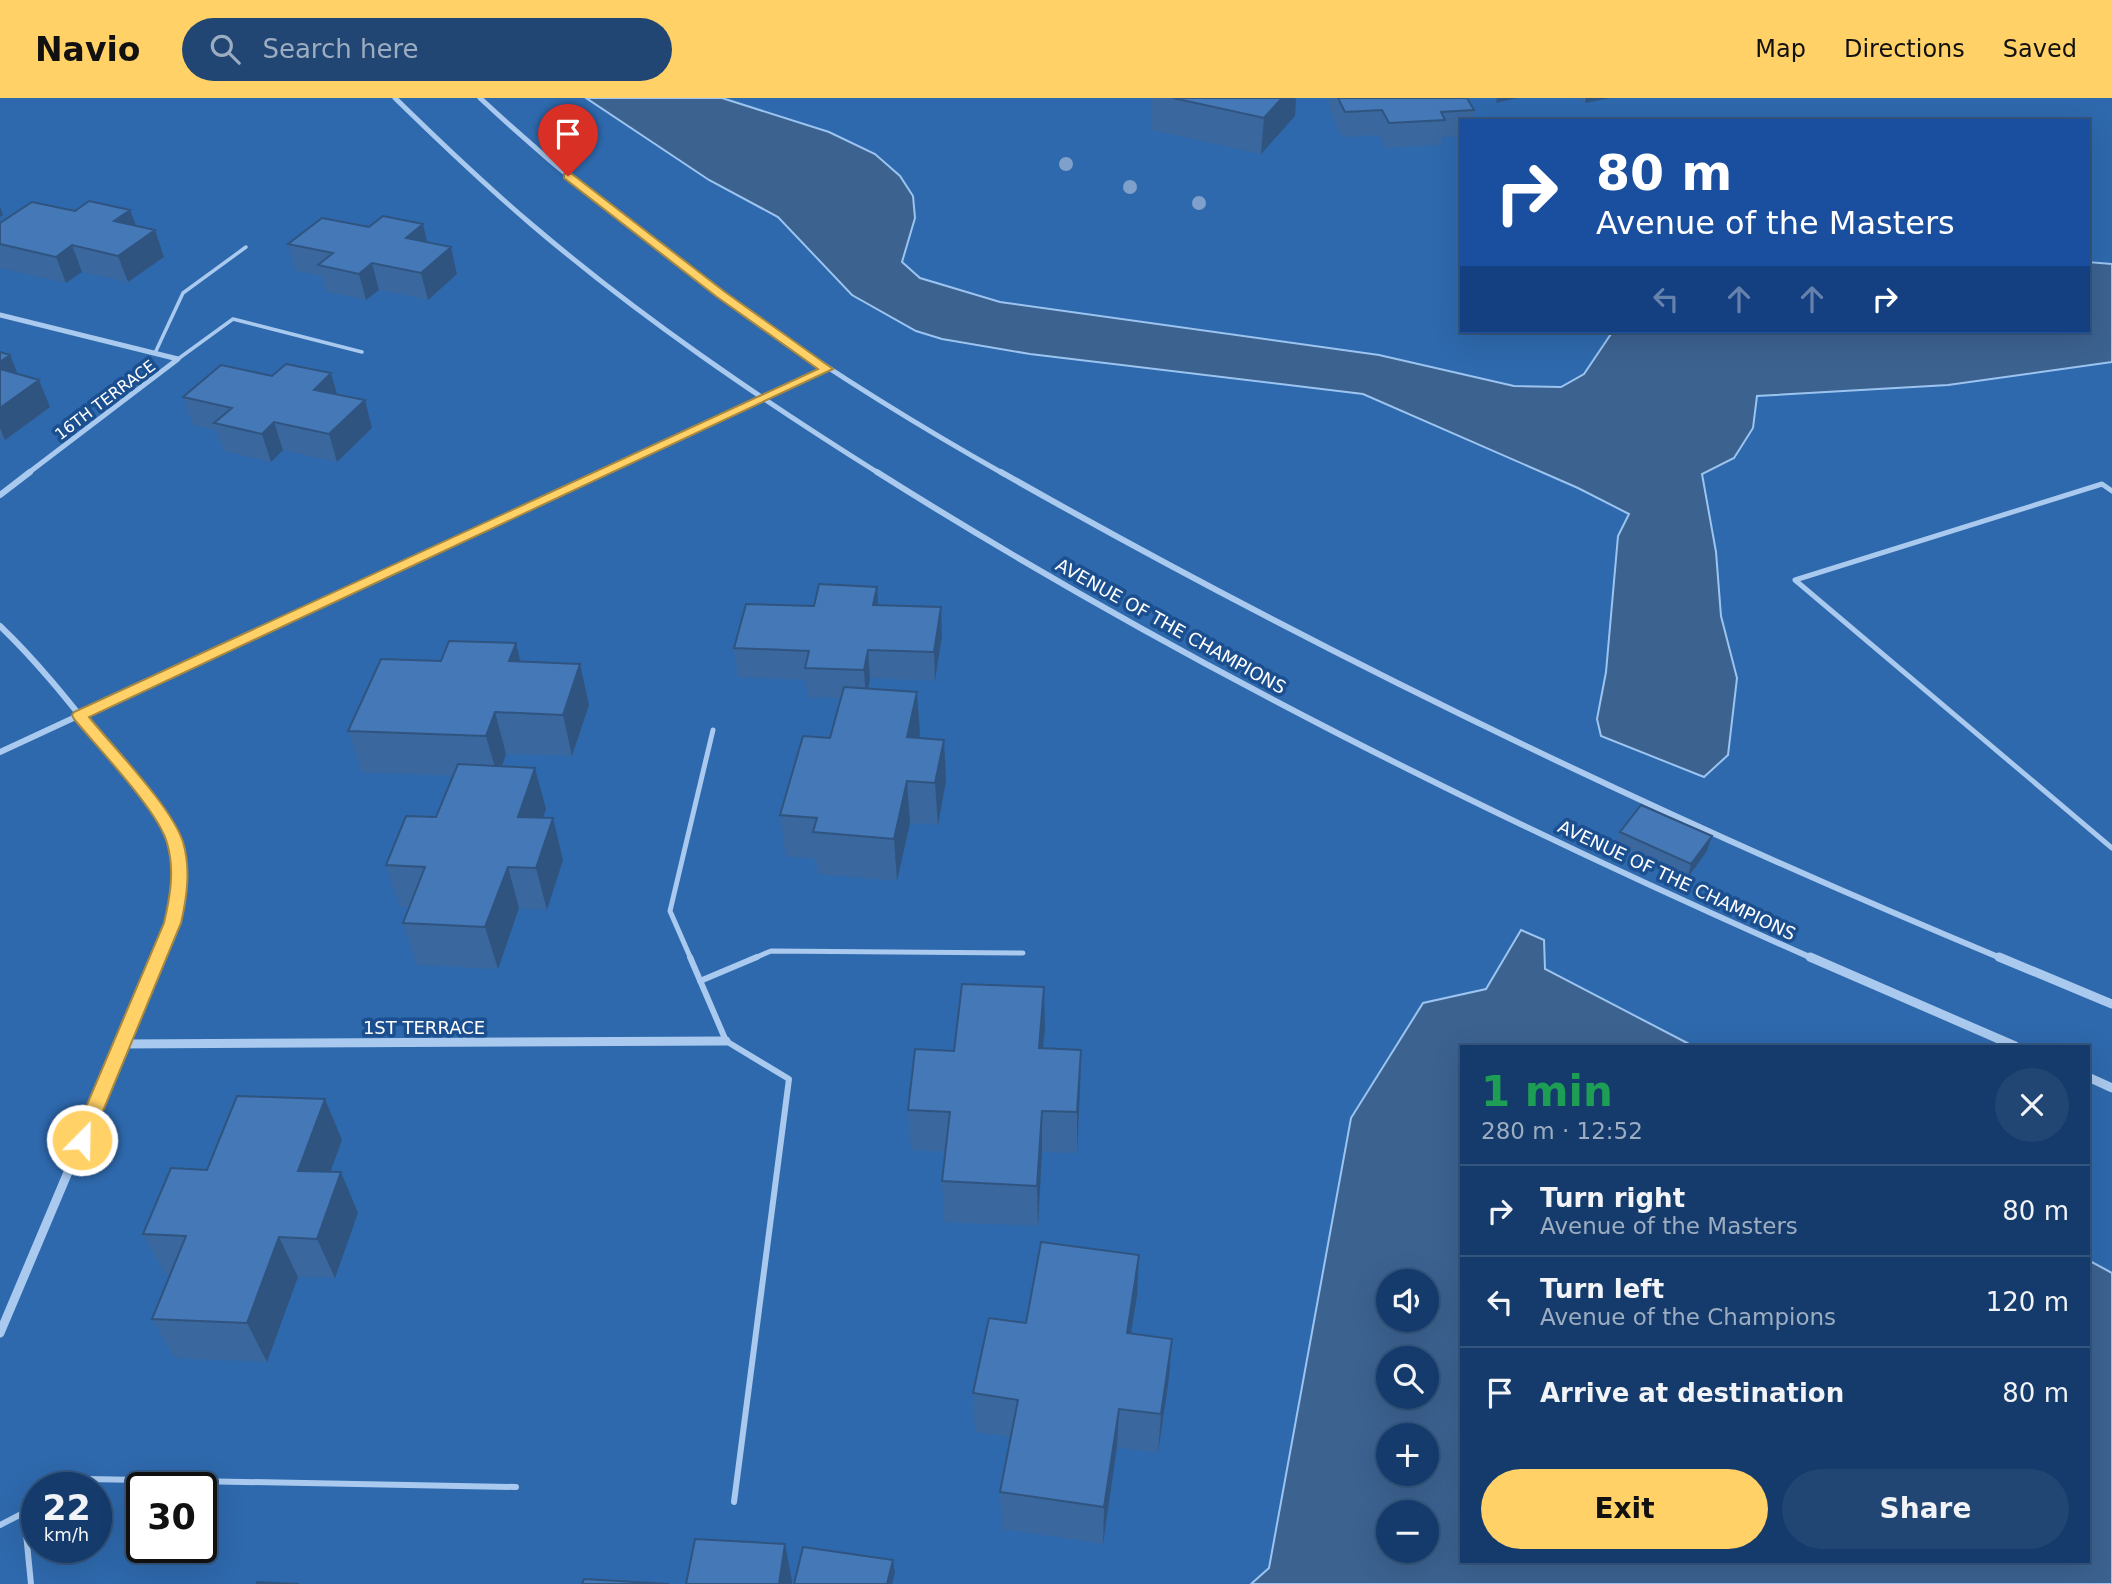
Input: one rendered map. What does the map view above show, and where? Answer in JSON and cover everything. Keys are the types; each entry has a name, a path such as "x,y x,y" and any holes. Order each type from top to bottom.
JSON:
{"street":[{"name":"AVENUE OF THE CHAMPIONS","path":"395,98 444,149 531,225 645,317 873,471 1091,602 1301,715 1545,837 1829,967 2013,1045"},
{"path":"480,98 604,206 827,369 1174,571 1385,680 1629,797 1913,922 2112,1004"},
{"name":"16TH TERRACE","path":"0,315 178,359"},
{"name":"16TH TERRACE","path":"0,495 178,359"},
{"path":"0,752 827,369"},
{"path":"0,626 79,715 165,820 175,843 179,868 179,895 173,923 0,1333"},
{"name":"1ST TERRACE","path":"122,1044 726,1041"},
{"path":"2090,1078 2112,1088"}],"lane":[{"path":"155,353 183,293 246,247"},
{"path":"178,359 233,319 362,352"},
{"path":"2112,491 2102,484 1795,580 2112,848"},
{"path":"713,730 670,911 726,1041 789,1079 734,1502"},
{"path":"700,981 771,951 1023,953"},
{"path":"112,1479 516,1487"},
{"path":"0,1525 21,1514"},
{"path":"29,1563 31,1584"}],"shaded area":[{"path":"0,98 2112,98 2112,1584 0,1584"},
{"path":"586,98 722,98 829,132 875,154 900,176 913,196 915,218 902,262 920,278 1000,302 1379,355 1514,386 1561,387 1584,374 1612,333 2090,333 2090,262 2112,264 2112,362 1948,385 1757,396 1753,428 1734,458 1702,474 1716,552 1721,616 1737,678 1728,755 1704,777 1601,736 1597,719 1606,672 1618,536 1629,514 1578,488 1363,394 1030,354 942,339 916,331 852,295 778,217 709,180"},
{"path":"1521,930 1544,940 1545,969 1691,1045 1460,1045 1460,1563 2090,1563 2090,1261 2112,1273 2112,1584 1251,1584 1269,1568 1351,1118 1423,1003 1486,989"}],"building":[{"path":"1173,98 1282,98 1264,118"},
{"path":"1338,98 1467,98 1474,110 1441,112 1445,120 1389,123 1382,110 1345,112"},
{"path":"89,201 130,210 114,221 155,230 118,256 72,245 56,257 0,244 0,223 32,202 75,211"},
{"path":"383,216 423,224 406,238 451,247 421,273 372,263 359,274 318,265 333,253 288,244 322,218 369,227"},
{"path":"0,352 10,355 0,362"},
{"path":"286,364 331,373 314,390 365,400 329,434 274,422 262,434 214,423 232,408 183,397 221,365 272,376"},
{"path":"0,369 39,380 0,408"},
{"path":"819,584 877,587 873,605 941,607 934,652 868,650 864,670 805,668 809,651 734,648 746,604 814,606"},
{"path":"449,641 516,643 509,661 580,664 563,715 495,712 486,736 348,731 381,659 441,661"},
{"path":"844,687 917,692 907,737 944,740 935,783 907,781 894,839 813,832 817,818 780,815 803,736 830,738"},
{"path":"458,764 535,768 518,817 553,818 536,868 508,867 485,927 403,923 425,867 386,865 406,816 436,817"},
{"path":"1641,805 1712,836 1691,864 1620,832"},
{"path":"962,984 1044,987 1039,1048 1081,1050 1077,1112 1042,1111 1037,1186 942,1181 950,1112 908,1110 915,1049 954,1051"},
{"path":"237,1096 325,1099 298,1171 341,1172 317,1239 279,1237 247,1323 152,1319 186,1236 143,1234 171,1168 207,1170"},
{"path":"1041,1242 1139,1255 1127,1333 1172,1339 1161,1414 1119,1409 1104,1507 1000,1492 1018,1400 973,1393 989,1318 1026,1323"},
{"path":"695,1539 785,1544 779,1584 686,1584"},
{"path":"803,1547 893,1560 887,1584 794,1584"},
{"path":"584,1579 669,1584 582,1584"},
{"path":"257,1582 299,1584 257,1584"}],"route":[{"path":"82,1140 173,923 179,895 179,868 175,843 165,820 79,715 827,369 721,294 568,176"}]}
